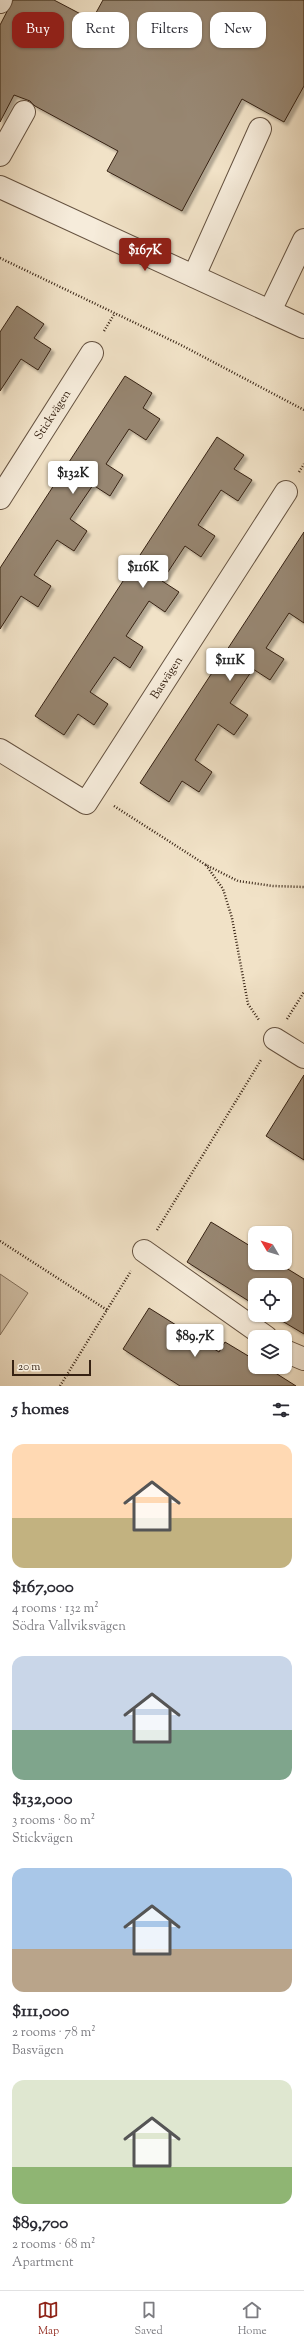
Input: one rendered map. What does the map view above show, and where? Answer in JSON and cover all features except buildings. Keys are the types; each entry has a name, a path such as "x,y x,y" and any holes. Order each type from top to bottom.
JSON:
{"street":[{"path":"0,155 24,112"},
{"path":"194,276 260,129"},
{"path":"0,187 304,327"},
{"path":"270,311 304,240"},
{"name":"Stickvägen","path":"0,498 92,353"},
{"name":"Basvägen","path":"90,798 286,492"},
{"path":"0,750 90,798"},
{"path":"275,1039 304,1057"},
{"path":"144,1251 256,1330"},
{"path":"292,1354 304,1359"}],"path":[{"path":"0,258 181,344 304,410"},
{"path":"90,798 206,865 238,881 273,886 304,887"},
{"path":"206,865 223,889 232,918 248,1004 275,1039"},
{"path":"60,1386 304,992"},
{"path":"0,1241 107,1310"}],"shaded area":[{"path":"0,1274 28,1293 0,1335"}]}
